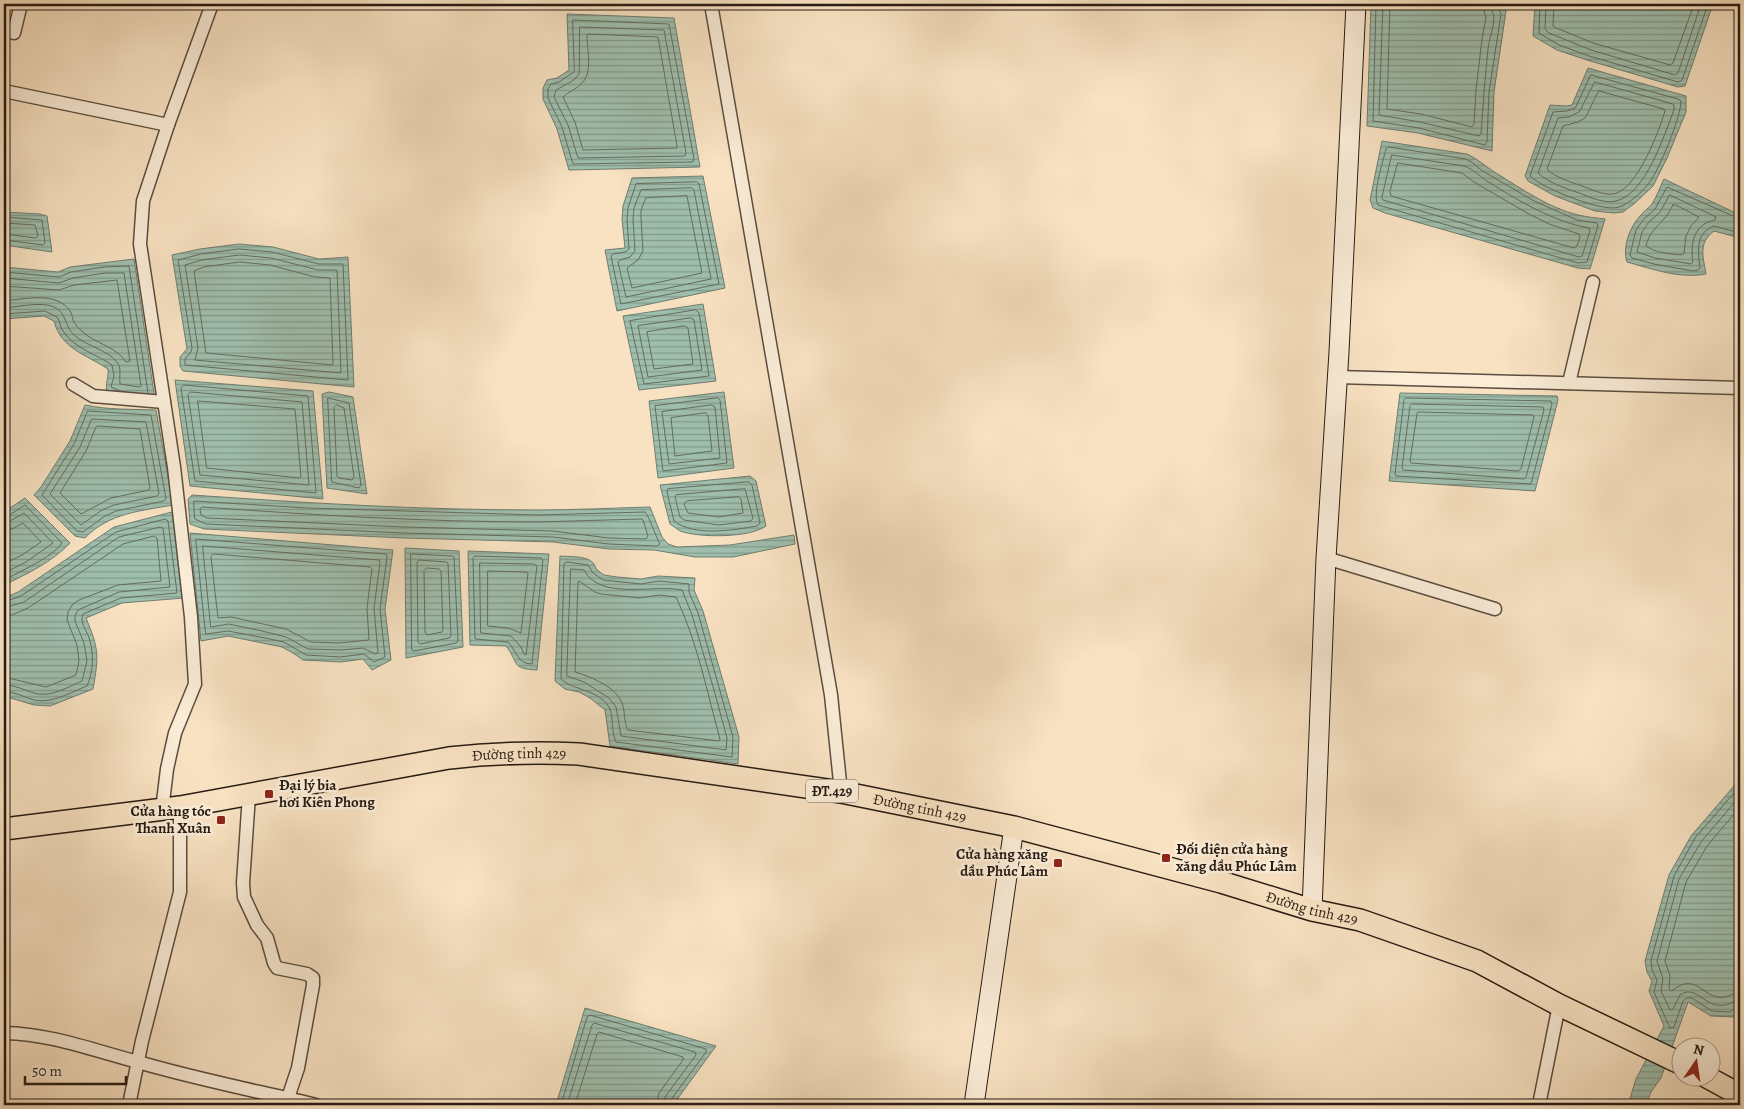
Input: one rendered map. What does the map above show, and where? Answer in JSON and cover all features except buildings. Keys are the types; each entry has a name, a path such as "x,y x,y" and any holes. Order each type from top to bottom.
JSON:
{"main road":[{"name":"Đường tỉnh 429","path":"4,829 171,808 449,758 490,753 537,752 579,754 841,792 1014,827 1221,882 1312,910 1360,920 1477,961 1559,1005 1672,1059"},
{"path":"1722,1085 1740,1095"}],"street":[{"path":"14,33 21,4"},
{"path":"129,1105 180,892 167,769 174,733 195,684 190,607 174,467 140,244 143,202 168,125 212,4"},
{"path":"711,4 831,696 841,792"},
{"path":"1312,910 1326,558 1356,4"},
{"path":"4,91 168,125"},
{"path":"1569,383 1593,282"},
{"path":"1337,377 1740,388"},
{"path":"73,384 93,396 164,402"},
{"path":"1326,558 1495,610"},
{"path":"248,795 243,883 244,897 257,925 267,938 277,968 307,974 313,978 298,1068 288,1098"},
{"path":"974,1105 1014,827"},
{"path":"1539,1105 1559,1005"},
{"path":"4,1033 26,1034 75,1043 138,1062 316,1105"}],"water":[{"path":"1371,4 1500,4 1506,11 1494,92 1492,151 1418,133 1367,126"},
{"path":"1535,4 1713,4 1685,86 1678,87 1557,50 1533,36"},
{"path":"567,14 674,18 700,167 569,170 557,129 543,99 543,88 547,80 557,78 569,70"},
{"path":"1588,68 1686,96 1686,112 1653,186 1623,212 1595,211 1555,196 1528,181 1525,176 1550,105 1572,105"},
{"path":"1382,141 1467,154 1546,203 1578,215 1605,219 1590,269 1578,268 1373,208 1370,200"},
{"path":"703,176 725,288 617,311 605,250 625,248 622,219 623,206 632,178"},
{"path":"1664,179 1740,215 1740,238 1714,231 1706,240 1703,250 1706,274 1676,274 1627,262 1626,243 1630,231 1637,220 1652,204"},
{"path":"4,212 47,216 52,252 4,245"},
{"path":"239,244 273,247 319,259 348,257 354,387 183,371 180,366 180,357 187,349 172,255"},
{"path":"134,259 155,400 107,392 108,369 69,345 57,331 54,321 44,316 4,319 4,267 58,272 70,267"},
{"path":"703,304 716,381 639,390 623,316"},
{"path":"175,380 313,391 323,499 190,486"},
{"path":"329,392 353,397 367,494 327,488 322,394"},
{"path":"724,392 734,468 658,478 649,401"},
{"path":"1400,393 1557,396 1558,400 1535,491 1389,481"},
{"path":"85,405 111,409 156,410 173,505 137,511 115,518 104,523 85,538 75,536 34,495 70,441"},
{"path":"750,476 756,481 766,526 737,535 711,536 680,531 670,524 660,485"},
{"path":"192,495 451,509 551,510 650,507 662,537 668,544 677,547 730,545 794,535 795,544 733,557 695,557 654,550 609,549 553,542 404,538 204,529 190,524 188,499"},
{"path":"25,498 70,543 47,562 4,585 4,512"},
{"path":"172,512 184,598 122,603 86,618 97,653 93,689 50,706 34,705 4,696 4,598 18,592 114,527"},
{"path":"190,533 393,550 385,609 391,660 372,670 363,659 341,662 303,660 282,647 228,636 201,641"},
{"path":"405,548 459,551 463,647 406,658"},
{"path":"468,551 549,554 537,670 523,668 516,664 506,646 470,645"},
{"path":"560,556 587,559 604,575 641,579 658,576 695,578 694,590 703,611 739,737 738,764 610,746 605,710 590,698 579,692 565,689 555,681"},
{"path":"1740,779 1740,1010 1733,1017 1711,1016 1688,1002 1676,1036 1672,1036 1672,1047 1661,1078 1651,1092 1646,1105 1628,1105 1636,1079 1664,1026 1649,991 1652,981 1647,972 1645,961 1669,875 1691,836"},
{"path":"585,1008 716,1046 673,1105 556,1105"}],"place":[{"name":"Đại lý bia hơi Kiên Phong","path":"269,794"},
{"name":"Cửa hàng tóc Thanh Xuân","path":"221,820"},
{"name":"Đối diện cửa hàng xăng dầu Phúc Lâm","path":"1166,858"},
{"name":"Cửa hàng xăng dầu Phúc Lâm","path":"1058,863"}]}
